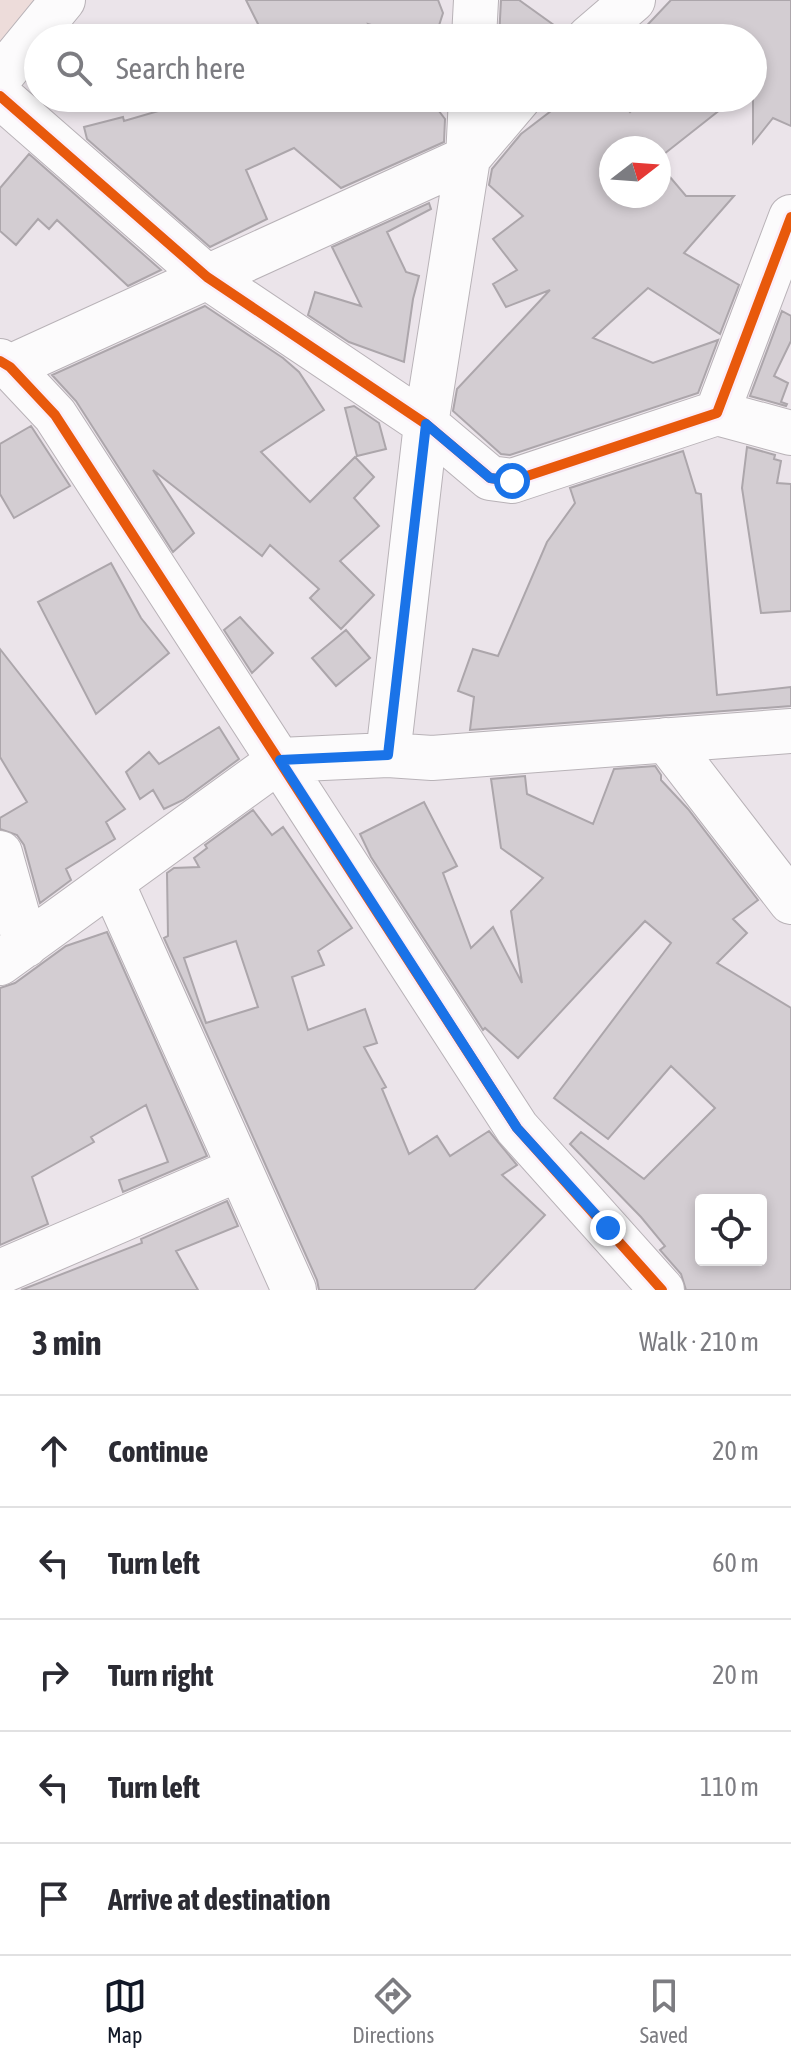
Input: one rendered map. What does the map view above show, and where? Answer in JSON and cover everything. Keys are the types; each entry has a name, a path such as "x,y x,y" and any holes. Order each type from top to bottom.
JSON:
{"street":[{"path":"43,24 63,0"},
{"path":"475,24 476,0"},
{"path":"605,24 633,0"},
{"path":"0,77 24,48"},
{"path":"0,96 207,277 426,424 490,478 512,481 717,413 791,433"},
{"path":"388,755 426,424 468,158 470,112"},
{"path":"507,112 468,158 207,277 5,364 55,415 517,1128 662,1290"},
{"path":"717,413 791,217"},
{"path":"0,853 13,954 280,760 388,755 432,758 791,731"},
{"path":"666,740 791,902"},
{"path":"112,883 294,1290"},
{"path":"0,1272 239,1169"}],"shaded area":[{"path":"0,0 35,0 0,42"}],"building":[{"path":"246,0 438,0 443,13 439,24 258,24"},
{"path":"501,0 519,0 552,24 500,24"},
{"path":"671,0 791,0 791,126 773,118 753,143 753,112 767,112 767,24 648,24"},
{"path":"155,112 440,112 445,119 444,142 341,188 294,148 246,170 267,219 210,247 87,139 84,127 123,117 124,121"},
{"path":"550,112 717,112 671,149 671,136 599,136 599,208 671,208 671,178 686,196 734,196 684,253 739,285 720,334 648,288 593,338 653,363 718,340 698,393 510,455 501,454 453,411 457,389 550,290 506,307 493,284 517,270 493,239 523,216 489,185 492,169 521,134"},
{"path":"29,154 161,270 128,286 57,220 49,229 38,219 16,245 0,231 0,188"},
{"path":"429,203 431,209 387,232 406,272 419,276 404,362 349,342 308,315 315,292 361,306 332,247"},
{"path":"205,306 283,358 299,372 324,410 261,452 310,502 355,457 374,477 354,498 379,526 340,561 374,595 341,629 310,598 319,589 270,545 262,556 153,470 194,533 173,552 76,401 52,375"},
{"path":"782,311 791,316 791,341 774,376 788,383 781,402 786,406 750,396"},
{"path":"354,406 379,423 386,449 357,456 345,408"},
{"path":"31,426 70,486 14,518 0,494 0,444"},
{"path":"747,447 775,455 774,459 781,461 777,483 791,484 791,611 761,613 742,488"},
{"path":"683,451 696,493 701,494 717,695 791,687 791,706 470,730 474,697 458,691 473,649 498,656 547,542 575,503 570,488"},
{"path":"111,563 141,618 169,653 96,714 38,602"},
{"path":"240,617 273,653 252,673 224,630"},
{"path":"346,630 370,658 336,686 312,658"},
{"path":"0,649 125,809 106,822 115,839 66,869 71,880 40,903 24,845 17,835 0,829 0,818 27,802 0,757"},
{"path":"219,727 239,759 183,800 164,809 153,790 140,799 126,772 149,752 159,764"},
{"path":"655,766 661,780 688,809 758,900 733,919 747,933 717,963 791,1008 791,1290 686,1290 681,1274 660,1250 665,1246 570,1144 581,1132 644,1179 715,1108 671,1066 608,1139 554,1098 671,943 645,921 518,1058 485,1028 483,1030 371,857 360,834 424,802 457,866 443,873 471,948 493,927 522,983 511,911 543,878 501,848 491,779 525,776 527,794 593,824 614,769"},
{"path":"253,810 272,835 283,827 352,928 318,951 324,965 292,977 308,1030 365,1009 377,1043 364,1047 386,1087 382,1089 409,1154 437,1136 450,1156 489,1131 517,1165 502,1175 545,1215 474,1290 319,1290 164,938 168,936 167,873 174,868 199,867 194,858 207,848 205,845","holes":["236,941 258,1007 206,1023 184,958"]},
{"path":"107,932 207,1156 123,1192 119,1180 168,1162 146,1105 91,1137 94,1142 32,1177 48,1224 0,1245 0,988 15,983 66,946"},
{"path":"227,1201 238,1226 176,1251 198,1290 21,1290 142,1243 141,1239"}],"cycle path":[{"path":"0,96 207,277 426,424 490,478 512,481 717,413 791,217"},
{"path":"0,361 10,367 55,415 517,1128 662,1290"}],"route":[{"path":"512,481 490,478 426,424 388,755 280,760 517,1128 608,1228"}]}
